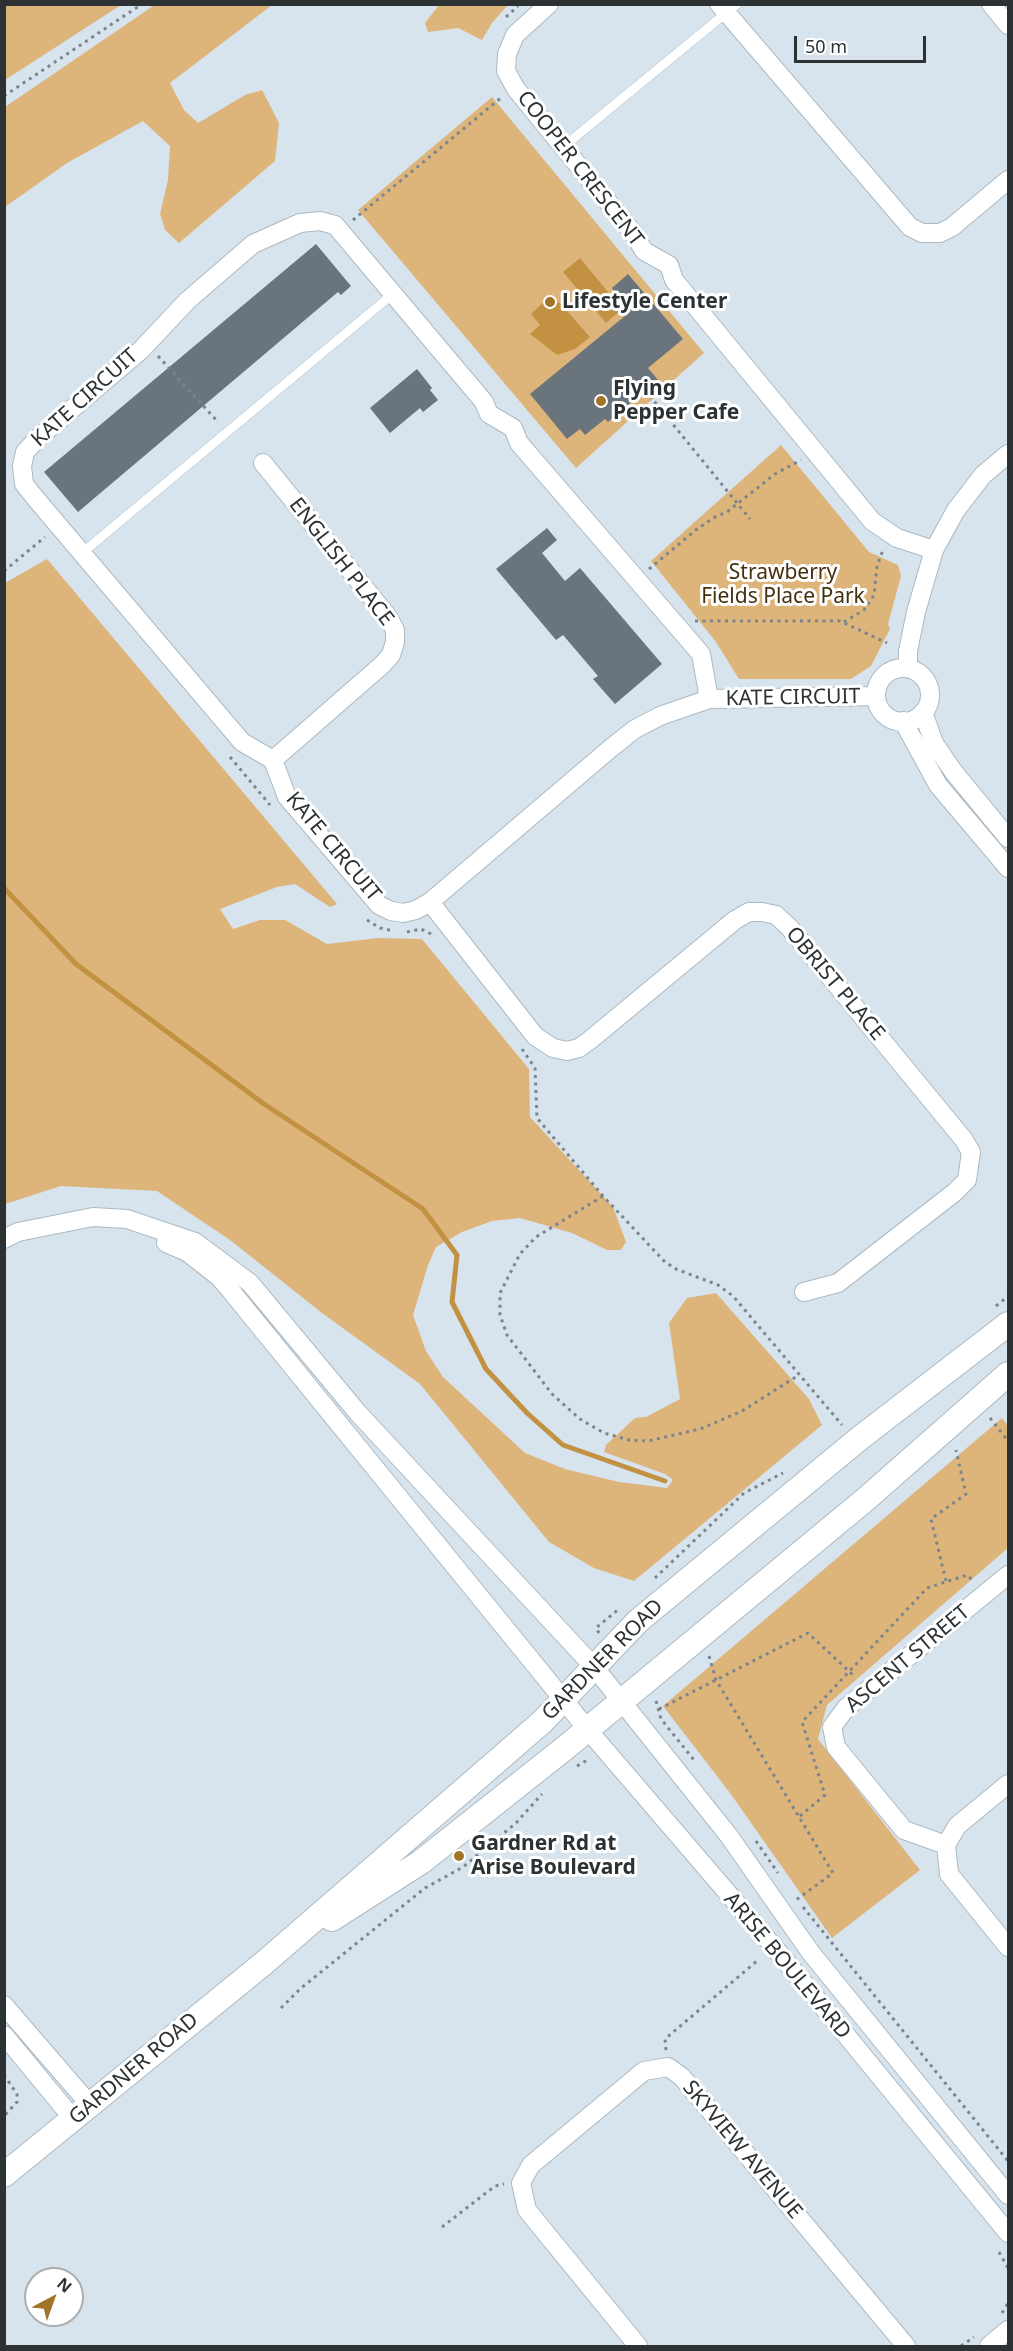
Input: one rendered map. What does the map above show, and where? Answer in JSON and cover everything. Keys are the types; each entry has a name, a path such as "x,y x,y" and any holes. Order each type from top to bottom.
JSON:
{"street":[{"name":"COOPER CRESCENT","path":"549,4 515,35 507,54 506,71 516,89 634,234 644,251 669,265 675,280 872,521 897,538 934,550"},
{"path":"991,4 1008,25"},
{"path":"727,7 910,227 922,233 940,233 1008,180"},
{"name":"KATE CIRCUIT","path":"709,699 700,654 526,451 513,428 489,414 484,402 335,225 320,221 300,223 253,244 187,301 146,344 25,452 22,466 24,484 242,742 273,760 287,797 380,905 403,913 416,910 430,902 634,729 690,704 709,699 876,696"},
{"path":"908,668 908,651 916,612 934,550 956,510 983,475 1008,454"},
{"name":"ENGLISH PLACE","path":"263,463 388,617 395,630 395,642 391,655 382,665 273,760"},
{"path":"903,722 923,712 928,705 928,686 924,678 908,668 888,672 877,687 876,696 886,716 903,722 938,784 1008,868"},
{"path":"923,712 934,743 953,771 1008,838"},
{"name":"OBRIST PLACE","path":"430,902 535,1036 553,1048 567,1051 579,1048 735,920 749,912 776,915 789,927 964,1140 971,1152 967,1180 955,1192 838,1283 804,1292"},
{"path":"4,1239 18,1232 93,1217"},
{"name":"ARISE BOULEVARD","path":"93,1217 128,1219 195,1242 250,1283 358,1413 595,1668 729,1836 811,1953 1008,2195"},
{"name":"ARISE BOULEVARD","path":"93,1217 140,1231 187,1252 219,1277 564,1701 774,1947 1008,2233"},
{"name":"GARDNER ROAD","path":"4,2175 264,1963 564,1701 610,1648 638,1621 860,1438 999,1317"},
{"name":"GARDNER ROAD","path":"264,1963 422,1862 588,1730 900,1469 1008,1374"},
{"path":"341,1427 358,1413"},
{"name":"ASCENT STREET","path":"946,1845 904,1830 836,1747 832,1727 846,1708 1008,1575"},
{"path":"1008,1784 957,1826 946,1845 949,1874 1008,1947"},
{"path":"4,2005 82,2113"},
{"path":"4,2035 82,2113"},
{"name":"SKYVIEW AVENUE","path":"521,2183 531,2166 644,2071 668,2067 682,2077 906,2346"},
{"path":"521,2183 527,2210 638,2346"},
{"path":"988,2346 1008,2330"}],"lane":[{"path":"563,147 727,7"},
{"path":"82,553 394,293"}],"path":[{"path":"4,96 142,4"},
{"path":"349,214 354,221 503,98"},
{"path":"146,344 227,432"},
{"path":"645,390 750,519"},
{"path":"647,570 698,529 738,504 775,474 801,460"},
{"path":"39,529 53,546"},
{"path":"4,571 45,537"},
{"path":"844,622 864,610 874,595 877,566 884,548"},
{"path":"691,621 844,622 887,643"},
{"path":"228,754 273,808"},
{"path":"364,917 371,924 390,931 426,930 438,942"},
{"path":"535,1036 521,1048 535,1068 537,1118 603,1196 665,1262 676,1269 718,1285 733,1296 842,1425 833,1432"},
{"path":"603,1196 536,1237 520,1254 500,1293 500,1315 507,1335 559,1400 580,1419 604,1433 629,1440 648,1441 700,1429 742,1411 799,1375"},
{"path":"999,1317 1008,1296"},
{"path":"990,1418 1008,1441"},
{"path":"946,1581 931,1519 966,1494 956,1450"},
{"path":"654,1579 744,1493 789,1470"},
{"path":"610,1648 596,1628 621,1607"},
{"path":"659,1709 808,1633 869,1690"},
{"path":"708,1654 716,1680 833,1874 796,1899"},
{"path":"642,1684 659,1709 661,1719 698,1766"},
{"path":"750,1832 784,1880"},
{"path":"790,1890 1008,2162"},
{"path":"668,2067 664,2039 758,1961"},
{"path":"4,2075 17,2094 17,2102 4,2116"},
{"path":"442,2227 495,2186 521,2183"},
{"path":"999,2252 1008,2268"}],"green space":[{"path":"5,4 121,4 121,5 5,80"},
{"path":"156,4 272,5 170,83 184,110 198,123 245,95 262,90 279,123 275,161 179,243 165,230 160,214 168,180 170,146 143,121 67,163 5,207 5,107"},
{"path":"439,5 508,5 492,23 482,40 458,28 428,32 425,23"},
{"name":"Lifestyle Center","path":"492,97 704,353 576,468 358,210"},
{"name":"Strawberry Fields Place Park","path":"781,445 869,552 898,565 901,576 888,624 890,629 871,666 851,679 739,679 716,642 651,561"},
{"path":"47,559 337,904 330,907 295,884 277,887 220,909 233,929 260,920 285,920 327,944 378,938 422,939 529,1069 530,1117 613,1207 626,1242 621,1250 607,1250 572,1233 520,1218 492,1221 462,1232 436,1247 428,1265 413,1315 426,1351 443,1377 525,1453 565,1469 619,1482 667,1488 673,1480 665,1474 604,1452 606,1445 635,1418 646,1417 680,1399 669,1323 687,1298 716,1293 809,1399 822,1425 634,1581 594,1568 549,1542 420,1384 322,1313 230,1240 157,1191 61,1186 5,1204 5,583"},
{"path":"1002,1418 1008,1426 1008,1548 827,1705 818,1739 920,1870 832,1938 730,1793 663,1706"}],"shaded area":[{"path":"580,258 622,309 606,323 563,272"},
{"path":"559,302 590,337 575,349 557,355 530,334 540,325 531,314 543,303 550,310"}],"building":[{"path":"316,244 351,286 341,295 338,292 78,512 44,472"},
{"path":"628,274 683,339 648,368 658,380 608,422 605,419 585,435 580,429 567,439 530,394 631,311 612,288"},
{"path":"417,369 438,400 423,412 420,408 390,433 370,408"},
{"path":"547,528 557,540 542,553 565,581 580,568 662,664 615,704 593,679 598,676 563,635 556,640 496,569"}],"waterway":[{"path":"4,888 76,964 264,1104 423,1209 457,1255 452,1302 486,1369 527,1413 563,1445 665,1481"}],"place":[{"name":"Lifestyle Center","path":"550,302"},
{"name":"Flying Pepper Cafe","path":"601,401"},
{"name":"Gardner Rd at Arise Boulevard","path":"459,1856"}]}
